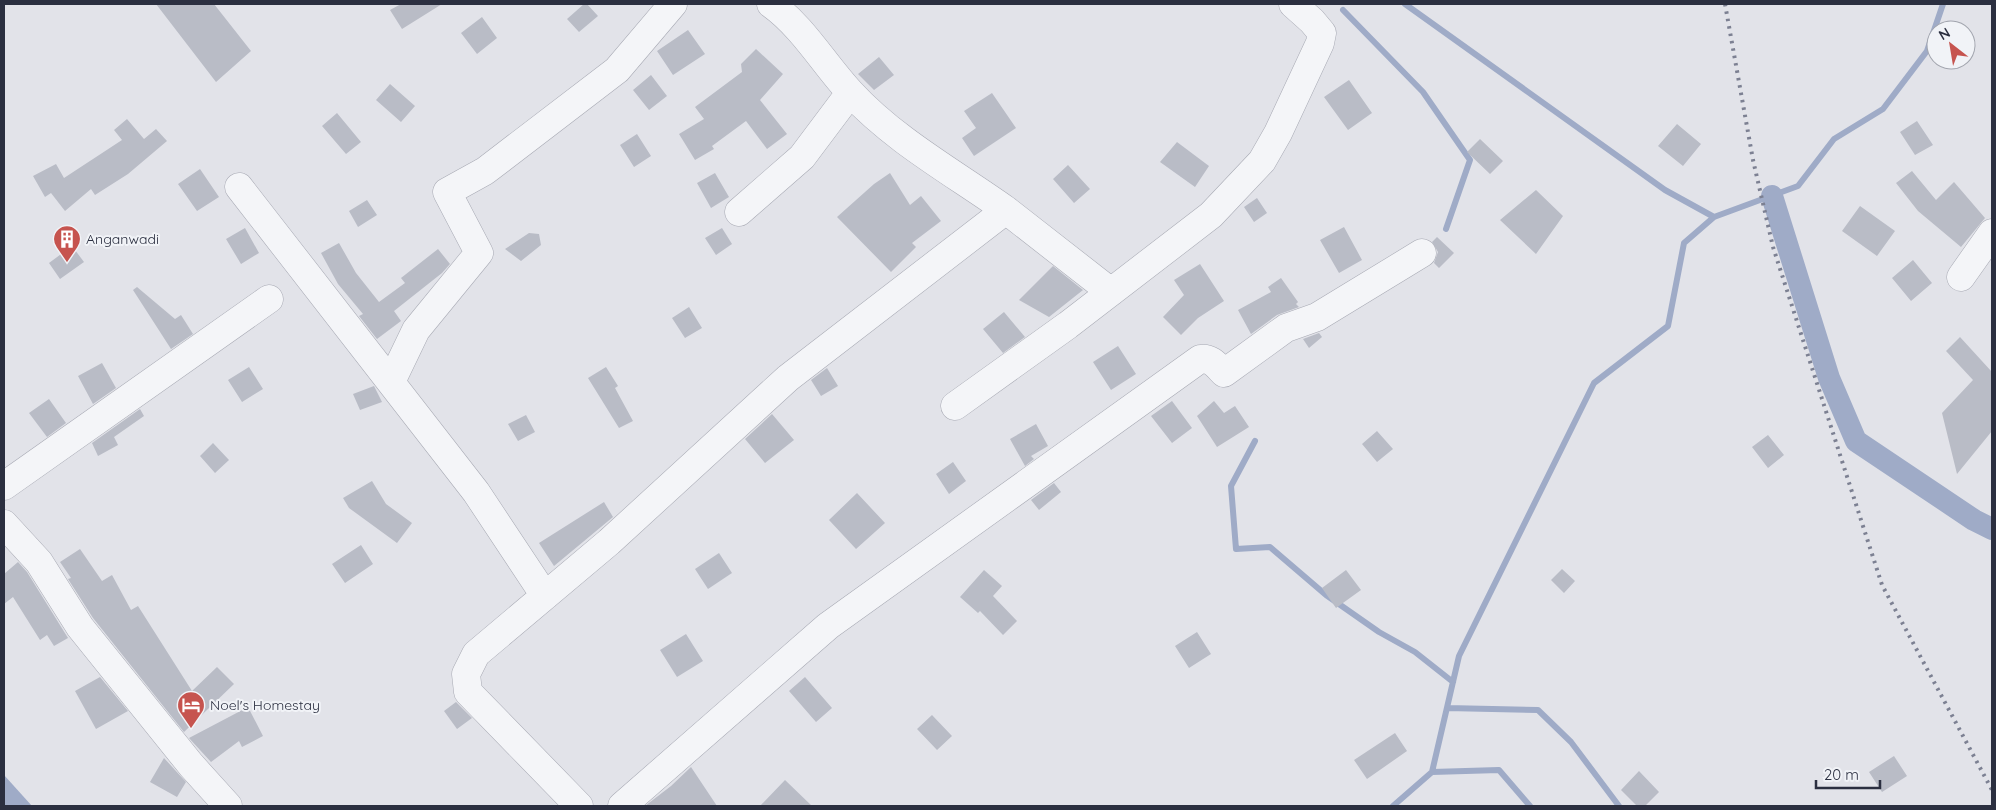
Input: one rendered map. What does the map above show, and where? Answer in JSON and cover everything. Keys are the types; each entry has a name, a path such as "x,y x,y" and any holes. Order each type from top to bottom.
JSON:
{"street":[{"path":"391,382 416,330 479,253 447,192 485,171 617,70 673,4"},
{"path":"771,4 812,46 850,93 903,138 1006,210 1111,292"},
{"path":"1293,4 1322,33"},
{"path":"955,406 1111,292 1211,215 1262,161 1278,133 1320,42 1327,4"},
{"path":"739,212 802,157 850,93"},
{"path":"238,187 476,492 545,596"},
{"path":"579,806 468,692 466,674 476,654 609,542 788,378 1006,210"},
{"path":"1961,276 1992,232"},
{"path":"622,806 828,626 1200,358 1206,358 1213,362 1224,373 1286,328 1317,318 1422,253"},
{"path":"4,486 269,299"},
{"path":"4,524 39,562 80,627 191,765 228,806"}],"water":[{"path":"4,775 32,806 4,806"}],"building":[{"path":"156,4 214,4 251,51 216,82"},
{"path":"401,4 442,4 402,29 390,10"},
{"path":"584,4 587,4 598,16 579,32 567,19"},
{"path":"482,17 497,38 477,54 461,33"},
{"path":"688,30 705,54 673,75 657,51"},
{"path":"756,49 783,74 760,100 787,134 767,149 746,121 712,146 714,149 695,160 679,134 704,119 695,107 742,72 741,64"},
{"path":"879,57 894,75 874,90 858,74"},
{"path":"651,75 667,96 649,110 633,90"},
{"path":"1349,80 1372,113 1348,130 1324,97"},
{"path":"390,84 415,106 401,122 376,100"},
{"path":"992,93 1016,128 974,156 962,138 976,128 964,111"},
{"path":"337,113 361,142 346,154 322,126"},
{"path":"127,119 144,139 156,129 167,141 128,174 95,195 91,189 65,211 51,193 45,197 33,176 56,164 64,178 122,140 114,130"},
{"path":"1917,121 1933,145 1915,155 1900,132"},
{"path":"1677,124 1701,144 1683,166 1658,146"},
{"path":"637,134 651,156 634,167 620,145"},
{"path":"1480,139 1503,161 1490,174 1467,152"},
{"path":"1177,142 1209,166 1195,187 1160,162"},
{"path":"1068,165 1090,189 1074,203 1053,179"},
{"path":"200,169 219,197 197,211 178,184"},
{"path":"1912,171 1936,200 1954,182 1985,218 1961,247 1918,211 1896,183"},
{"path":"715,173 729,197 711,208 697,183"},
{"path":"890,173 910,205 921,196 941,221 912,243 916,247 891,272 837,217 874,184"},
{"path":"1536,190 1563,216 1536,254 1500,220"},
{"path":"1257,198 1267,213 1254,222 1244,207"},
{"path":"367,200 377,215 358,227 349,211"},
{"path":"1860,206 1895,231 1877,256 1842,231"},
{"path":"1344,227 1362,260 1339,273 1320,240"},
{"path":"245,228 259,253 241,264 226,239"},
{"path":"722,228 732,244 716,255 705,238"},
{"path":"529,233 539,234 541,245 521,261 505,249"},
{"path":"1437,237 1454,253 1439,268 1434,263 1438,252 1432,242"},
{"path":"339,243 356,273 379,302 405,283 401,278 438,249 450,264 442,273 394,311 401,321 377,339 359,316 363,314 338,284 321,253"},
{"name":"Anganwadi","path":"72,246 84,262 60,279 49,263"},
{"path":"1913,260 1932,283 1911,301 1892,278"},
{"path":"1200,264 1224,301 1198,318 1181,335 1163,317 1184,295 1174,280"},
{"path":"1053,266 1083,290 1049,317 1019,300"},
{"path":"1281,278 1298,302 1296,304 1299,307 1277,315 1251,334 1238,310 1271,292 1268,287"},
{"path":"137,287 175,319 181,315 193,334 171,349 133,290"},
{"path":"689,307 702,328 685,338 672,318"},
{"path":"1004,312 1025,337 1003,353 983,329"},
{"path":"1319,333 1322,337 1309,348 1303,339"},
{"path":"1960,337 1992,372 1992,431 1957,474 1942,413 1973,380 1946,351"},
{"path":"1118,346 1136,374 1111,390 1093,362"},
{"path":"102,363 116,388 93,404 78,376"},
{"path":"249,367 263,389 242,402 228,380"},
{"path":"606,367 618,386 615,388 633,421 619,428 588,378"},
{"path":"827,368 838,386 821,396 811,380"},
{"path":"374,386 382,402 360,410 353,394"},
{"path":"49,399 66,423 47,437 29,413"},
{"path":"1172,401 1192,428 1172,443 1151,416"},
{"path":"1214,401 1224,413 1235,406 1249,427 1217,447 1197,416"},
{"path":"140,409 144,416 114,437 118,445 98,456 92,443"},
{"path":"772,414 794,440 765,463 745,439"},
{"path":"526,415 535,432 518,441 508,424"},
{"path":"1036,424 1048,446 1031,456 1034,459 1025,466 1010,439"},
{"path":"1377,431 1393,449 1377,462 1362,444"},
{"path":"1768,435 1784,455 1768,468 1752,447"},
{"path":"213,443 229,460 215,473 200,456"},
{"path":"953,462 966,481 949,494 936,474"},
{"path":"372,481 386,504 412,523 397,543 349,508 343,498"},
{"path":"1054,483 1061,492 1039,510 1031,500"},
{"path":"857,493 885,523 856,549 829,520"},
{"path":"604,502 613,517 554,566 539,543"},
{"path":"361,545 373,564 345,583 332,564"},
{"path":"80,549 102,581 112,575 131,610 138,606 192,691 217,667 234,684 184,732 93,618 68,579 71,578 60,562"},
{"path":"719,553 732,573 708,589 695,569"},
{"path":"18,562 27,572 68,638 54,646 47,635 40,640 13,597 4,604 4,574"},
{"path":"1562,569 1575,581 1564,593 1551,580"},
{"path":"984,570 1002,586 993,596 1017,621 1003,635 980,611 978,613 960,597"},
{"path":"1346,570 1361,590 1336,608 1322,588"},
{"path":"1197,632 1211,654 1189,668 1175,646"},
{"path":"686,634 703,661 677,677 660,650"},
{"path":"100,677 128,711 96,729 75,691"},
{"path":"805,677 832,708 816,722 789,691"},
{"path":"456,702 472,718 457,729 444,711"},
{"path":"248,707 263,736 242,747 239,741 211,762 189,738"},
{"path":"932,715 952,736 937,750 917,729"},
{"path":"1395,733 1407,751 1367,779 1354,760"},
{"path":"1894,756 1907,776 1882,792 1869,772"},
{"path":"164,758 186,782 177,797 150,782"},
{"path":"691,767 717,806 645,806 671,786"},
{"path":"1639,771 1659,792 1645,806 1637,806 1621,790"},
{"path":"785,780 812,806 760,806"}],"waterway":[{"path":"1405,4 1665,190 1714,217"},
{"path":"1393,806 1432,772 1459,656 1594,383 1668,326 1684,243 1714,217 1798,186 1834,139 1883,109 1927,51 1943,4"},
{"path":"1343,10 1423,92 1470,160 1446,229"},
{"path":"1772,196 1829,378 1856,441 1974,520 1992,529"},
{"path":"1255,441 1231,486 1236,549 1270,547 1326,595 1379,632 1415,652 1453,682"},
{"path":"1447,708 1538,710 1571,742 1619,806"},
{"path":"1432,772 1499,770 1530,806"}],"railway":[{"path":"1725,4 1753,160 1773,247 1882,585 1992,790"}],"place":[{"name":"Anganwadi","path":"67,263"},
{"name":"Noel's Homestay","path":"191,729"}]}
